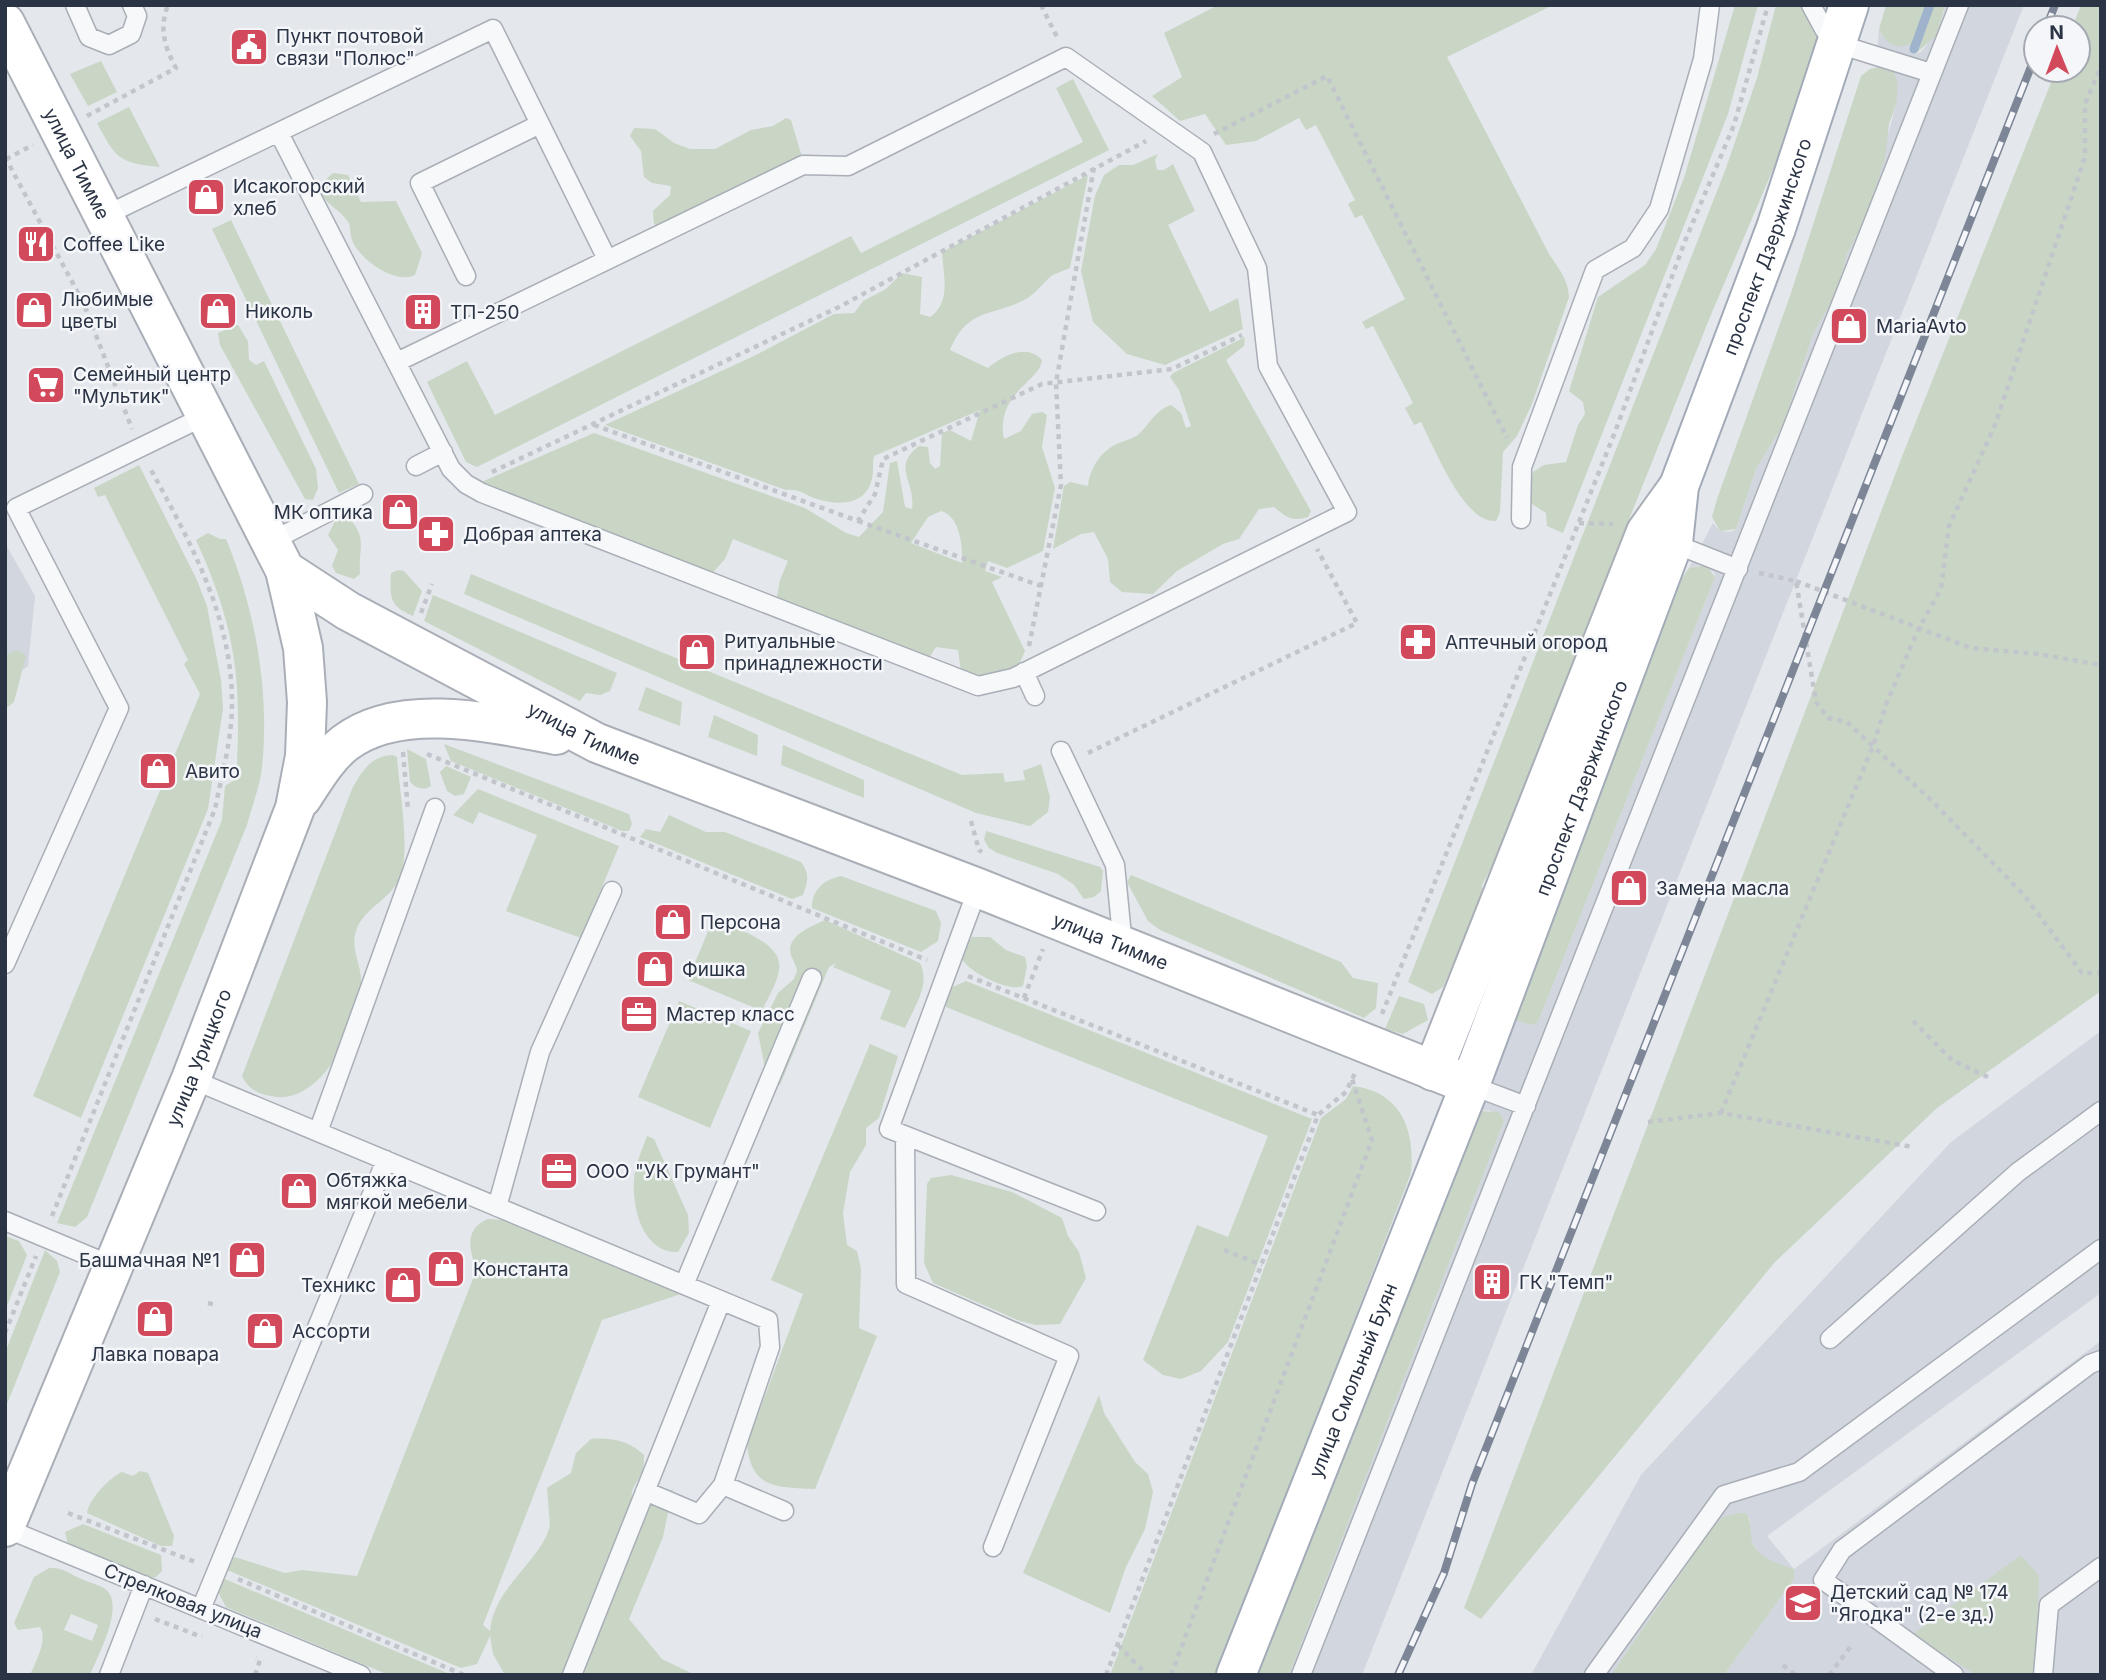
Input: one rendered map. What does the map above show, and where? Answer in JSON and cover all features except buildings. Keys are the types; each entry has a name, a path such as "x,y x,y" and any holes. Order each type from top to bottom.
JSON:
{"main road":[{"name":"проспект Дзержинского","path":"1470,1085 1659,538 1776,229 1849,5"},
{"name":"улица Тимме","path":"5,23 277,556 348,611 597,743 978,888 1470,1085"},
{"name":"проспект Дзержинского","path":"1433,1070 1659,538"},
{"name":"улица Урицкого","path":"5,1527 191,1079 295,808 304,755 307,702 303,648 277,556"},
{"path":"295,808 324,764 345,743 370,730 402,721 473,720 597,743"},
{"name":"улица Смольный Буян","path":"1236,1675 1470,1085"}],"lane":[{"path":"75,5 89,37 109,46 131,34 137,16 132,5"},
{"path":"1521,519 1522,467 1595,270 1633,248 1658,209 1703,59 1710,5"},
{"path":"1811,5 1824,29 1838,44 1931,72"},
{"path":"1301,1675 1959,5"},
{"path":"104,216 493,29 607,259"},
{"path":"279,133 451,470 466,484 482,493 978,686 997,684 1024,672 1348,512 1268,366 1257,268 1202,152 1066,57 848,166 803,166 397,362"},
{"path":"466,276 421,183 540,124"},
{"path":"5,964 119,708 10,510 205,416"},
{"path":"416,466 443,452"},
{"path":"277,556 363,494"},
{"path":"1659,538 1738,569"},
{"path":"1024,672 1035,696"},
{"path":"1065,757 1115,865 1123,946"},
{"path":"318,1132 435,808"},
{"path":"978,888 889,1129 1096,1211"},
{"path":"498,1207 540,1052 612,891"},
{"path":"684,1285 812,978"},
{"path":"191,1079 768,1320 770,1347 723,1485 699,1514 645,1491"},
{"path":"1470,1085 1526,1106"},
{"path":"1830,1339 2018,1172 2101,1111"},
{"path":"905,1136 906,1284 1069,1356 993,1546"},
{"path":"201,1609 386,1160"},
{"path":"5,1220 113,1266"},
{"path":"1594,1675 1724,1495 1799,1472 2101,1248"},
{"path":"572,1675 721,1301"},
{"path":"1954,1675 1823,1580 1842,1550 2090,1364 2101,1360"},
{"path":"723,1485 784,1511"},
{"name":"Стрелковая улица","path":"5,1527 361,1675"},
{"path":"2043,1675 2049,1605 2101,1567"},
{"path":"110,1675 144,1585"}],"path":[{"path":"167,5 161,22 166,50 176,68"},
{"path":"1041,5 1066,57"},
{"path":"1397,980 1615,432 1685,241 1734,125 1768,5"},
{"path":"1721,1113 1873,746 1887,702 1918,630 1941,589 1949,526 1995,425 2085,158 2085,104 2101,66"},
{"path":"1192,145 1327,76 1522,467"},
{"path":"466,484 839,307 1094,167 1168,130"},
{"path":"5,157 84,303 139,447 191,544 212,594 228,662 232,702 229,744 215,809 5,1334"},
{"path":"1024,672 1061,485 1056,383 1094,167"},
{"path":"858,521 875,494 883,459 1042,384 1172,369 1263,325"},
{"path":"593,425 1041,586"},
{"path":"1065,757 1357,623 1308,531"},
{"path":"1738,569 1796,580 1918,630 1971,648 2038,654 2101,666"},
{"path":"1796,580 1816,702 1828,718 1847,722 2024,895 2082,972 2101,973"},
{"path":"402,744 948,969 1318,1115"},
{"path":"1913,1021 1952,1059 1990,1078"},
{"path":"1171,1675 1372,1140 1352,1079"},
{"path":"1106,1675 1318,1115 1346,1092"},
{"path":"1648,1122 1721,1113 1913,1147"},
{"path":"1224,1250 1262,1265"},
{"path":"208,1303 218,1305"},
{"path":"68,1513 217,1571 464,1675"},
{"path":"135,1611 210,1640"},
{"path":"1117,1645 1147,1675"},
{"path":"1831,1674 1851,1646"},
{"path":"248,1655 260,1660 255,1675"},
{"path":"1783,1665 1795,1675"}],"shaded area":[{"name":"ГК \"Темп\"","path":"1945,5 2024,5 1362,1675 1289,1675 1504,1121 1489,1110 1480,1111 1514,1014 1519,1021 1532,1025 1538,1022 1715,577 1714,572 1700,565 1689,568 1713,523 1720,531 1731,532 1736,529 1756,469 1783,425 1813,334 1837,292 1847,254 1865,219 1896,105 1883,66 1876,67 1879,29 1883,37 1910,43 1915,54 1921,52 1941,26"},
{"path":"5,543 35,596 28,666 5,682"},
{"path":"2101,1031 2101,1293 1767,1536 1794,1569 2101,1341 2101,1675 1724,1675 1794,1579 1757,1552 1751,1539 1750,1519 1745,1513 1738,1513 1711,1529 1611,1675 1531,1675 1641,1475 1951,1142"}],"green space":[{"path":"1218,5 1553,5 1447,57 1549,254 1562,274 1569,297 1532,404 1517,436 1503,452 1500,512 1496,521 1484,519 1473,510 1451,482 1421,422 1414,425 1405,408 1413,403 1373,326 1366,329 1362,322 1405,299 1362,215 1355,218 1348,204 1355,200 1316,125 1306,130 1299,118 1256,141 1226,145 1205,114 1180,121 1152,96 1182,77 1164,33"},
{"path":"1735,5 1758,5 1728,114 1563,533 1547,526 1546,513 1527,501 1533,472 1544,465 1566,462 1578,425 1585,414 1583,402 1569,391 1598,297 1645,265 1656,249 1684,178"},
{"path":"1776,5 1804,5 1821,36 1797,113 1710,317 1612,562 1514,824 1482,885 1482,897 1443,987 1432,994 1408,982 1726,168 1757,78"},
{"path":"1886,5 1945,5 1938,34 1915,54 1909,44 1891,44 1879,29"},
{"path":"2081,5 2101,5 2101,991 1937,1108 1775,1262 1481,1619 1464,1608 1903,454 2050,84 2092,84 2092,14 2077,14"},
{"path":"101,61 117,92 88,106 70,74"},
{"path":"1883,66 1894,71 1898,85 1896,105 1889,124 1885,158 1865,219 1847,254 1837,292 1813,334 1783,425 1756,469 1736,529 1720,531 1712,517 1717,499 1790,296 1861,76 1870,69"},
{"path":"1073,79 1109,150 477,467 466,462 427,382 467,361 495,415 851,236 861,253 1083,142 1056,88"},
{"path":"129,107 160,167 136,164 120,157 109,145 97,123"},
{"path":"786,118 791,120 803,160 660,227 654,224 653,211 670,195 671,186 652,183 644,177 641,151 630,136 634,128 655,129 674,143 690,149 715,149 751,130 773,126"},
{"path":"1158,154 1155,160 1157,170 1164,170 1173,164 1195,211 1168,225 1210,312 1238,298 1243,329 1165,365 1127,354 1093,322 1081,271 1095,196 1104,175 1119,165 1133,165"},
{"path":"333,173 348,175 361,202 396,201 422,253 415,275 407,277 388,273 362,255 352,240 348,222 322,195 323,182"},
{"path":"1088,175 1070,268 1054,274 1025,300 971,321 956,337 950,350 988,368 1015,353 1029,352 1042,360 1034,375 1012,400 1003,423 1004,439 1021,431 1032,414 1042,412 1047,415 1042,447 1055,488 1043,551 1007,568 988,561 985,571 1002,577 992,582 1025,651 1017,669 979,678 961,671 958,650 936,647 928,660 776,602 780,580 788,561 733,539 725,559 710,576 477,484 594,433 805,508 846,533 859,537 883,512 890,463 897,461 905,507 912,509 911,491 906,475 907,461 911,454 919,446 928,447 930,463 935,469 940,466 942,433 950,430 971,441 980,410 874,456 869,487 858,498 843,503 786,490 605,425 756,355 834,314 854,313 863,301 886,289 902,273 922,277 920,314 930,317 937,311 944,296 942,252","holes":["941,511 947,514 959,533 962,563 911,543 928,517"]},
{"path":"231,220 359,484 339,493 212,229"},
{"path":"238,325 248,341 249,360 256,365 264,361 316,469 318,488 313,500 305,499 220,345 218,333"},
{"path":"1245,337 1244,346 1226,360 1311,511 1308,517 1290,518 1274,507 1259,509 1239,539 1223,544 1177,571 1153,594 1122,592 1110,582 1108,559 1094,532 1081,534 1053,549 1064,486 1070,482 1088,486 1094,466 1102,455 1113,446 1139,434 1157,414 1171,405 1181,413 1186,428 1191,426 1179,390 1170,377 1173,373"},
{"path":"139,465 196,578 207,606 221,680 223,708 208,809 81,1118 33,1096 200,694 184,664 188,660 105,495 98,497 94,488"},
{"path":"338,515 346,515 360,536 360,574 354,579 336,573 332,566 338,550 328,535"},
{"path":"208,533 226,539 252,622 264,709 261,774 247,825 87,1217 75,1227 57,1223 222,820 225,786 236,779 238,713 234,657 220,602 196,540"},
{"path":"1706,565 1715,577 1538,1022 1532,1025 1518,1021 1514,1014 1682,578 1689,568"},
{"path":"404,571 422,591 413,616 399,609 393,600 391,573"},
{"path":"471,574 962,775 1003,773 1005,782 1025,780 1023,771 1041,764 1050,797 1048,812 1030,826 976,813 464,594"},
{"path":"433,595 617,673 610,691 600,695 586,693 580,701 424,621"},
{"path":"13,651 20,651 26,656 14,702 5,709 5,656"},
{"path":"646,687 682,702 680,726 638,710"},
{"path":"714,715 758,735 757,756 708,737"},
{"path":"444,744 629,814 632,824 629,831 622,831 451,761"},
{"path":"783,745 864,780 864,798 781,765"},
{"path":"407,749 426,759 431,786 420,788 410,782"},
{"path":"393,755 397,757 402,801 403,862 397,883 365,915 356,931 354,945 361,983 359,1000 347,1038 324,1073 310,1086 294,1095 277,1097 261,1093 252,1089 242,1076 352,789 373,761"},
{"path":"446,766 471,777 464,794 455,796 447,791 440,772"},
{"path":"478,789 619,846 581,938 506,911 537,835 479,812 473,824 453,815"},
{"path":"669,815 706,832 725,832 801,862 807,878 803,895 792,899 640,837 646,829 660,832"},
{"path":"986,831 1100,867 1103,871 1101,891 1094,897 1084,899 1074,885 1058,874 989,848 984,840"},
{"path":"1131,875 1341,962 1353,978 1378,983 1376,1008 1364,1018 1160,930 1148,921 1127,882"},
{"path":"841,876 936,911 941,923 938,941 921,952 812,908 814,896 820,886"},
{"path":"713,919 744,931 766,943 774,951 779,970 762,1011 688,980"},
{"path":"825,920 920,963 924,979 920,996 905,1028 880,1019 891,991 833,967 836,963 829,967 780,1085 774,1084 765,1068 758,1033 778,993 794,979 797,971 791,955 792,942 813,925"},
{"path":"972,937 990,937 1006,950 1025,957 1027,966 1023,986 998,984 970,968 960,956"},
{"path":"966,981 1312,1119 1228,1342 1201,1371 1181,1379 1163,1375 1143,1360 1197,1225 1228,1237 1268,1136 946,1007 948,989"},
{"path":"1399,996 1424,1004 1428,1020 1403,1034 1385,1029"},
{"path":"679,1001 751,1031 710,1128 638,1097"},
{"path":"870,1044 898,1056 879,1118 866,1128 866,1145 850,1172 843,1213 847,1245 857,1251 861,1269 859,1328 877,1336 815,1489 777,1486 768,1483 754,1470 747,1444 803,1294 771,1280"},
{"path":"1353,1086 1383,1096 1402,1116 1411,1143 1411,1173 1217,1675 1110,1675 1321,1118 1346,1099"},
{"path":"1480,1111 1499,1112 1504,1121 1289,1675 1257,1675"},
{"path":"647,1136 654,1139 688,1215 689,1233 678,1252 656,1245 648,1237 638,1216 634,1179"},
{"path":"951,1175 1012,1192 1062,1218 1068,1236 1079,1252 1086,1278 1060,1324 1036,1325 1020,1321 933,1283 924,1263 927,1184 931,1178"},
{"path":"488,1219 505,1220 684,1293 602,1320 483,1625 490,1631 493,1617 505,1593 546,1537 550,1526 547,1488 571,1473 576,1453 591,1439 619,1441 644,1455 643,1470 632,1494 638,1508 673,1489 663,1537 629,1619 662,1659 695,1675 505,1675 493,1654 490,1636 477,1664 461,1668 227,1570 235,1557 285,1573 302,1570 357,1576 476,1271 470,1240 472,1234 480,1223"},
{"path":"5,1236 19,1241 27,1255 5,1311"},
{"path":"45,1250 57,1261 60,1272 5,1409 5,1353"},
{"path":"1099,1395 1104,1413 1135,1462 1148,1474 1153,1492 1145,1529 1126,1567 1110,1613 1023,1573"},
{"path":"140,1471 148,1473 151,1480 174,1536 172,1546 161,1546 87,1513 96,1495 111,1479 122,1472 133,1476"},
{"path":"1746,1513 1748,1516 1752,1543 1760,1554 1794,1569 1794,1579 1724,1675 1611,1675 1711,1529 1723,1517"},
{"path":"83,1524 161,1555 162,1571 156,1577 148,1578 68,1545 65,1532"},
{"path":"2021,1555 2039,1576 2036,1675 1976,1675 1913,1634"},
{"path":"49,1568 59,1569 104,1588 110,1595 113,1605 109,1630 90,1675 30,1675 40,1651 42,1632 40,1627 18,1630 14,1623 34,1577","holes":["71,1614 98,1625 92,1641 64,1630"]},
{"path":"220,1577 452,1675 389,1675 226,1607 217,1590"}],"waterway":[{"path":"1914,49 1930,5"}],"railway":[{"path":"2051,14 2055,5"},
{"path":"1398,1675 1444,1573 1472,1484 2024,84"}],"place":[{"name":"Пункт почтовой связи \"Полюс\"","path":"249,47"},
{"name":"Исакогорский хлеб","path":"206,197"},
{"name":"Coffee Like","path":"36,244"},
{"name":"Любимые цветы","path":"34,310"},
{"name":"Николь","path":"218,311"},
{"name":"ТП-250","path":"423,312"},
{"name":"MariaAvto","path":"1849,326"},
{"name":"Семейный центр \"Мультик\"","path":"46,385"},
{"name":"МК оптика","path":"400,512"},
{"name":"Добрая аптека","path":"436,534"},
{"name":"Аптечный огород","path":"1418,642"},
{"name":"Ритуальные принадлежности","path":"697,652"},
{"name":"Авито","path":"158,771"},
{"name":"Замена масла","path":"1629,888"},
{"name":"Персона","path":"673,922"},
{"name":"Фишка","path":"655,969"},
{"name":"Мастер класс","path":"639,1014"},
{"name":"ООО \"УК Грумант\"","path":"559,1171"},
{"name":"Обтяжка мягкой мебели","path":"299,1191"},
{"name":"Башмачная №1","path":"247,1260"},
{"name":"Константа","path":"446,1269"},
{"name":"ГК \"Темп\"","path":"1492,1282"},
{"name":"Техникс","path":"403,1285"},
{"name":"Лавка повара","path":"155,1319"},
{"name":"Ассорти","path":"265,1331"},
{"name":"Детский сад № 174 \"Ягодка\" (2-е зд.)","path":"1803,1603"}]}
